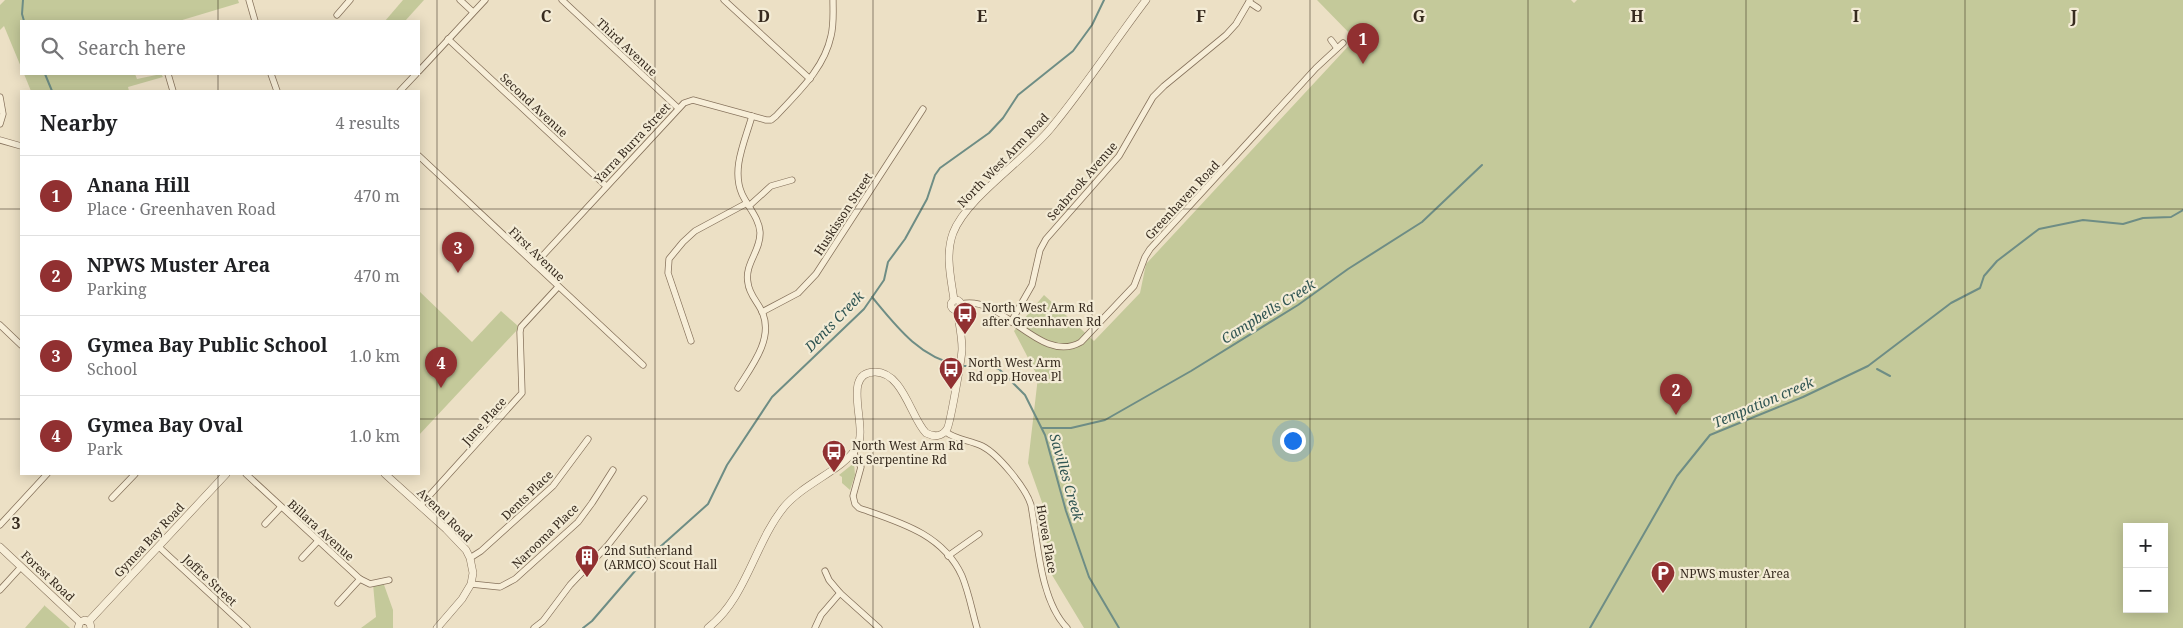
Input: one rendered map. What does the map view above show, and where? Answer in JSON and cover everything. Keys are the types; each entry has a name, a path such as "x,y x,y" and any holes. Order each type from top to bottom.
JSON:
{"street":[{"path":"249,0 255,20"},
{"path":"337,15 350,0"},
{"path":"460,0 473,12"},
{"path":"420,70 485,0"},
{"name":"Third Avenue","path":"562,0 678,108"},
{"path":"724,0 810,80 819,66 831,38 833,0"},
{"name":"North West Arm Road","path":"959,307 951,306 954,300 949,249 959,222 971,205 1051,128 1146,0"},
{"name":"Seabrook Avenue","path":"1011,322 1032,286 1040,250 1046,239 1119,156 1132,136 1145,108 1159,91 1226,35 1250,1 1258,8"},
{"name":"Second Avenue","path":"448,39 606,186"},
{"path":"1331,40 1337,48"},
{"name":"Greenhaven Road","path":"959,307 972,302 978,304 1054,346 1070,347 1085,339 1134,286 1150,249 1316,68 1343,42"},
{"path":"168,75 173,90"},
{"path":"271,75 277,90"},
{"path":"401,90 415,75"},
{"name":"Yarra Burra Street","path":"535,264 684,103 693,100 771,120 810,80"},
{"path":"0,96 3,114 0,124"},
{"name":"Huskisson Street","path":"762,312 798,293 816,274 923,109"},
{"path":"738,388 763,342 765,325 762,312 747,283 748,268 758,248 760,232 758,223 739,186 738,170 752,116"},
{"path":"0,140 20,146"},
{"name":"First Avenue","path":"420,157 643,365"},
{"path":"691,341 668,273 669,259 695,230 748,205 771,186 792,180"},
{"name":"June Place","path":"420,506 522,393 521,327 558,287"},
{"path":"708,628 726,610 735,597 766,533 783,508 797,494 854,452 859,444 862,433 857,386 860,379 870,372 880,372 889,376 905,395 926,434 938,435 946,432 950,424 962,360 959,307"},
{"path":"0,325 20,344"},
{"name":"Hovea Place","path":"946,432 987,449 1027,492 1048,597 1056,615 1067,628"},
{"name":"Dents Place","path":"470,558 481,551 554,486 588,439"},
{"path":"854,452 861,467 853,496 854,504 859,508 923,532 948,556 962,576 977,628"},
{"name":"Narooma Place","path":"471,584 500,587 515,579 578,522 592,504 613,470"},
{"path":"0,525 46,475"},
{"path":"112,498 134,475"},
{"name":"Gymea Bay Road","path":"90,625 225,475"},
{"name":"Billara Avenue","path":"247,475 360,579"},
{"name":"Avenel Road","path":"386,475 466,550 473,573 471,584"},
{"path":"534,628 543,621 581,572 608,545 644,499"},
{"path":"265,524 281,507"},
{"path":"948,556 979,534"},
{"path":"302,558 318,540"},
{"name":"Forest Road","path":"0,547 79,625"},
{"name":"Joffre Street","path":"159,547 247,628"},
{"path":"0,590 21,567"},
{"path":"825,571 829,580 840,593 879,628"},
{"path":"338,603 360,579 370,584 389,580"},
{"path":"437,628 462,599 471,584"},
{"path":"815,628 821,616 840,593"},
{"path":"79,625 85,620 90,625"}],"green space":[{"path":"5,0 238,0 239,3 182,20 20,20 20,65 4,26 0,30 0,5"},
{"path":"403,0 424,0 406,20 386,20"},
{"path":"1317,0 1571,0 1574,3 1577,0 2183,0 2183,628 1084,628 1049,570 1044,508 1028,463 1038,377 1014,331 1044,295 1094,341 1140,293 1146,264 1355,39"},
{"path":"24,75 135,75 137,79 156,75 162,75 163,77 128,87 129,90 31,90"},
{"path":"420,292 472,342 501,311 518,326 517,330 420,434"},
{"path":"854,463 855,475 850,490 842,483 842,477 839,475"},
{"path":"383,582 393,610 393,628 361,628 376,617 373,584"},
{"path":"45,606 70,628 25,628"}],"waterway":[{"path":"23,0 24,20"},
{"name":"Dents Creek","path":"583,628 592,621 641,564 708,504 727,465 772,397 864,309 884,280 888,262 905,239 927,199 935,175 940,168 989,133 1003,118 1018,95 1073,51 1092,25 1104,0"},
{"path":"45,75 52,90"},
{"name":"Campbells Creek","path":"1042,428 1071,428 1105,420 1191,371 1298,305 1348,269 1422,222 1482,165"},
{"name":"Tempation creek","path":"1590,628 1677,476 1710,435 1803,397 1868,366 1951,303 1980,288 1984,276 1997,261 2039,229 2083,220 2123,224 2143,218 2171,217 2183,210"},
{"name":"Savilles Creek","path":"872,297 899,329 920,348 944,361 958,365"},
{"name":"Savilles Creek","path":"963,366 990,366 999,369 1025,395 1045,435 1066,511 1089,577 1119,628"},
{"path":"1877,369 1890,376"}],"place":[{"name":"Anana Hill","path":"1363,64"},
{"name":"Gymea Bay Public School","path":"458,273"},
{"name":"North West Arm Rd after Greenhaven Rd","path":"965,335"},
{"name":"Gymea Bay Oval","path":"441,388"},
{"name":"North West Arm Rd opp Hovea Pl","path":"951,390"},
{"name":"NPWS Muster Area","path":"1676,415"},
{"name":"North West Arm Rd at Serpentine Rd","path":"834,473"},
{"name":"2nd Sutherland (ARMCO) Scout Hall","path":"587,578"},
{"name":"NPWS muster Area","path":"1663,594"}]}
